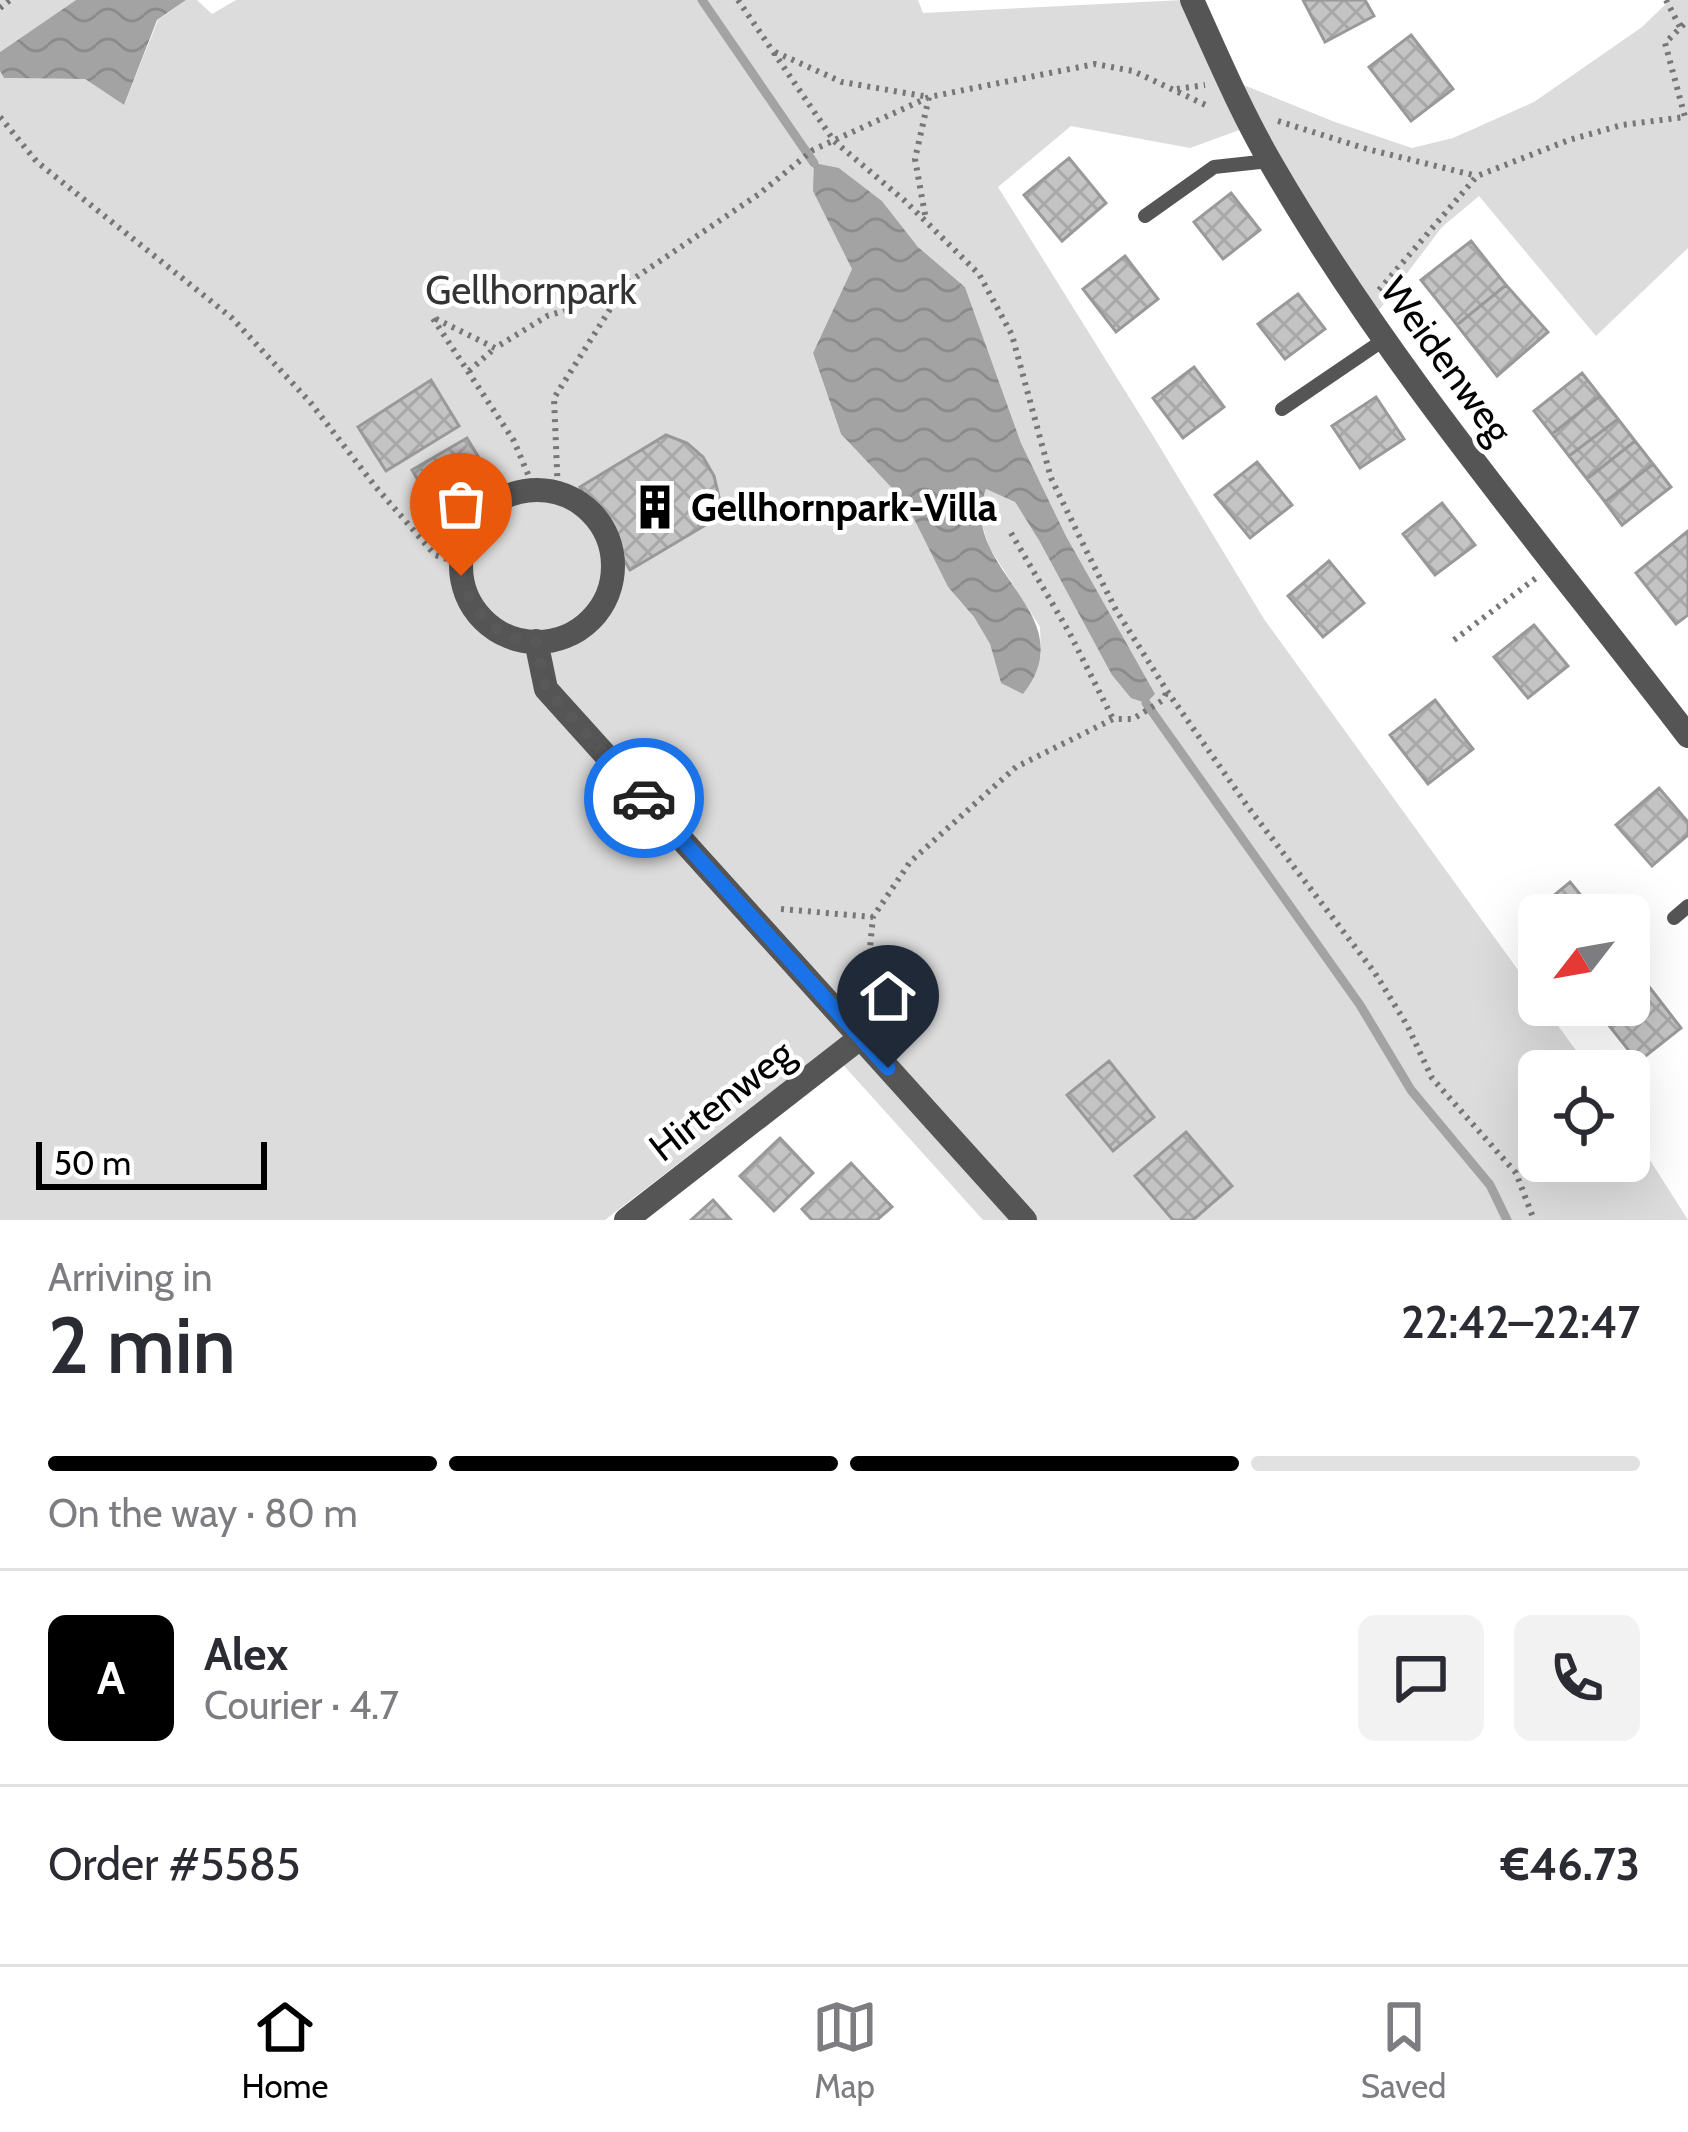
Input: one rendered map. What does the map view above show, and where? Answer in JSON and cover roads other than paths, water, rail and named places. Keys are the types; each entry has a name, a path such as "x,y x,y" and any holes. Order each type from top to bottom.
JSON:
{"street":[{"name":"Weidenweg","path":"1192,0 1269,161 1313,234 1553,565 1684,721"},
{"path":"546,492 576,501 596,518 609,541 614,567 608,593 595,616 574,633 550,642 536,641 501,633 482,619 468,599 461,564 470,530 485,510 504,497 546,492"},
{"path":"536,641 546,689 1025,1220"},
{"name":"Hirtenweg","path":"627,1220 860,1038"}],"lane":[{"path":"1145,216 1214,167 1269,161"},
{"path":"1282,409 1385,339"},
{"path":"1673,917 1688,906"}],"water":[{"path":"76,0 186,0 157,20 124,105 85,79 4,78 0,71 0,52"},
{"path":"814,163 839,168 882,201 918,247 965,287 1021,443 1066,536 1155,694 1146,703 1131,698 1112,675 1015,502 986,489 981,517 988,543 1031,614 1040,639 1039,665 1023,694 1001,683 990,644 948,587 906,503 841,434 813,353 852,269 813,191"}],"waterway":[{"path":"702,0 814,163"},
{"path":"1146,703 1360,1005 1411,1090 1490,1185 1507,1220"}],"place":[{"name":"Gellhornpark-Villa","path":"655,507"}],"park label":[{"name":"Gellhornpark","path":"531,290"}]}
